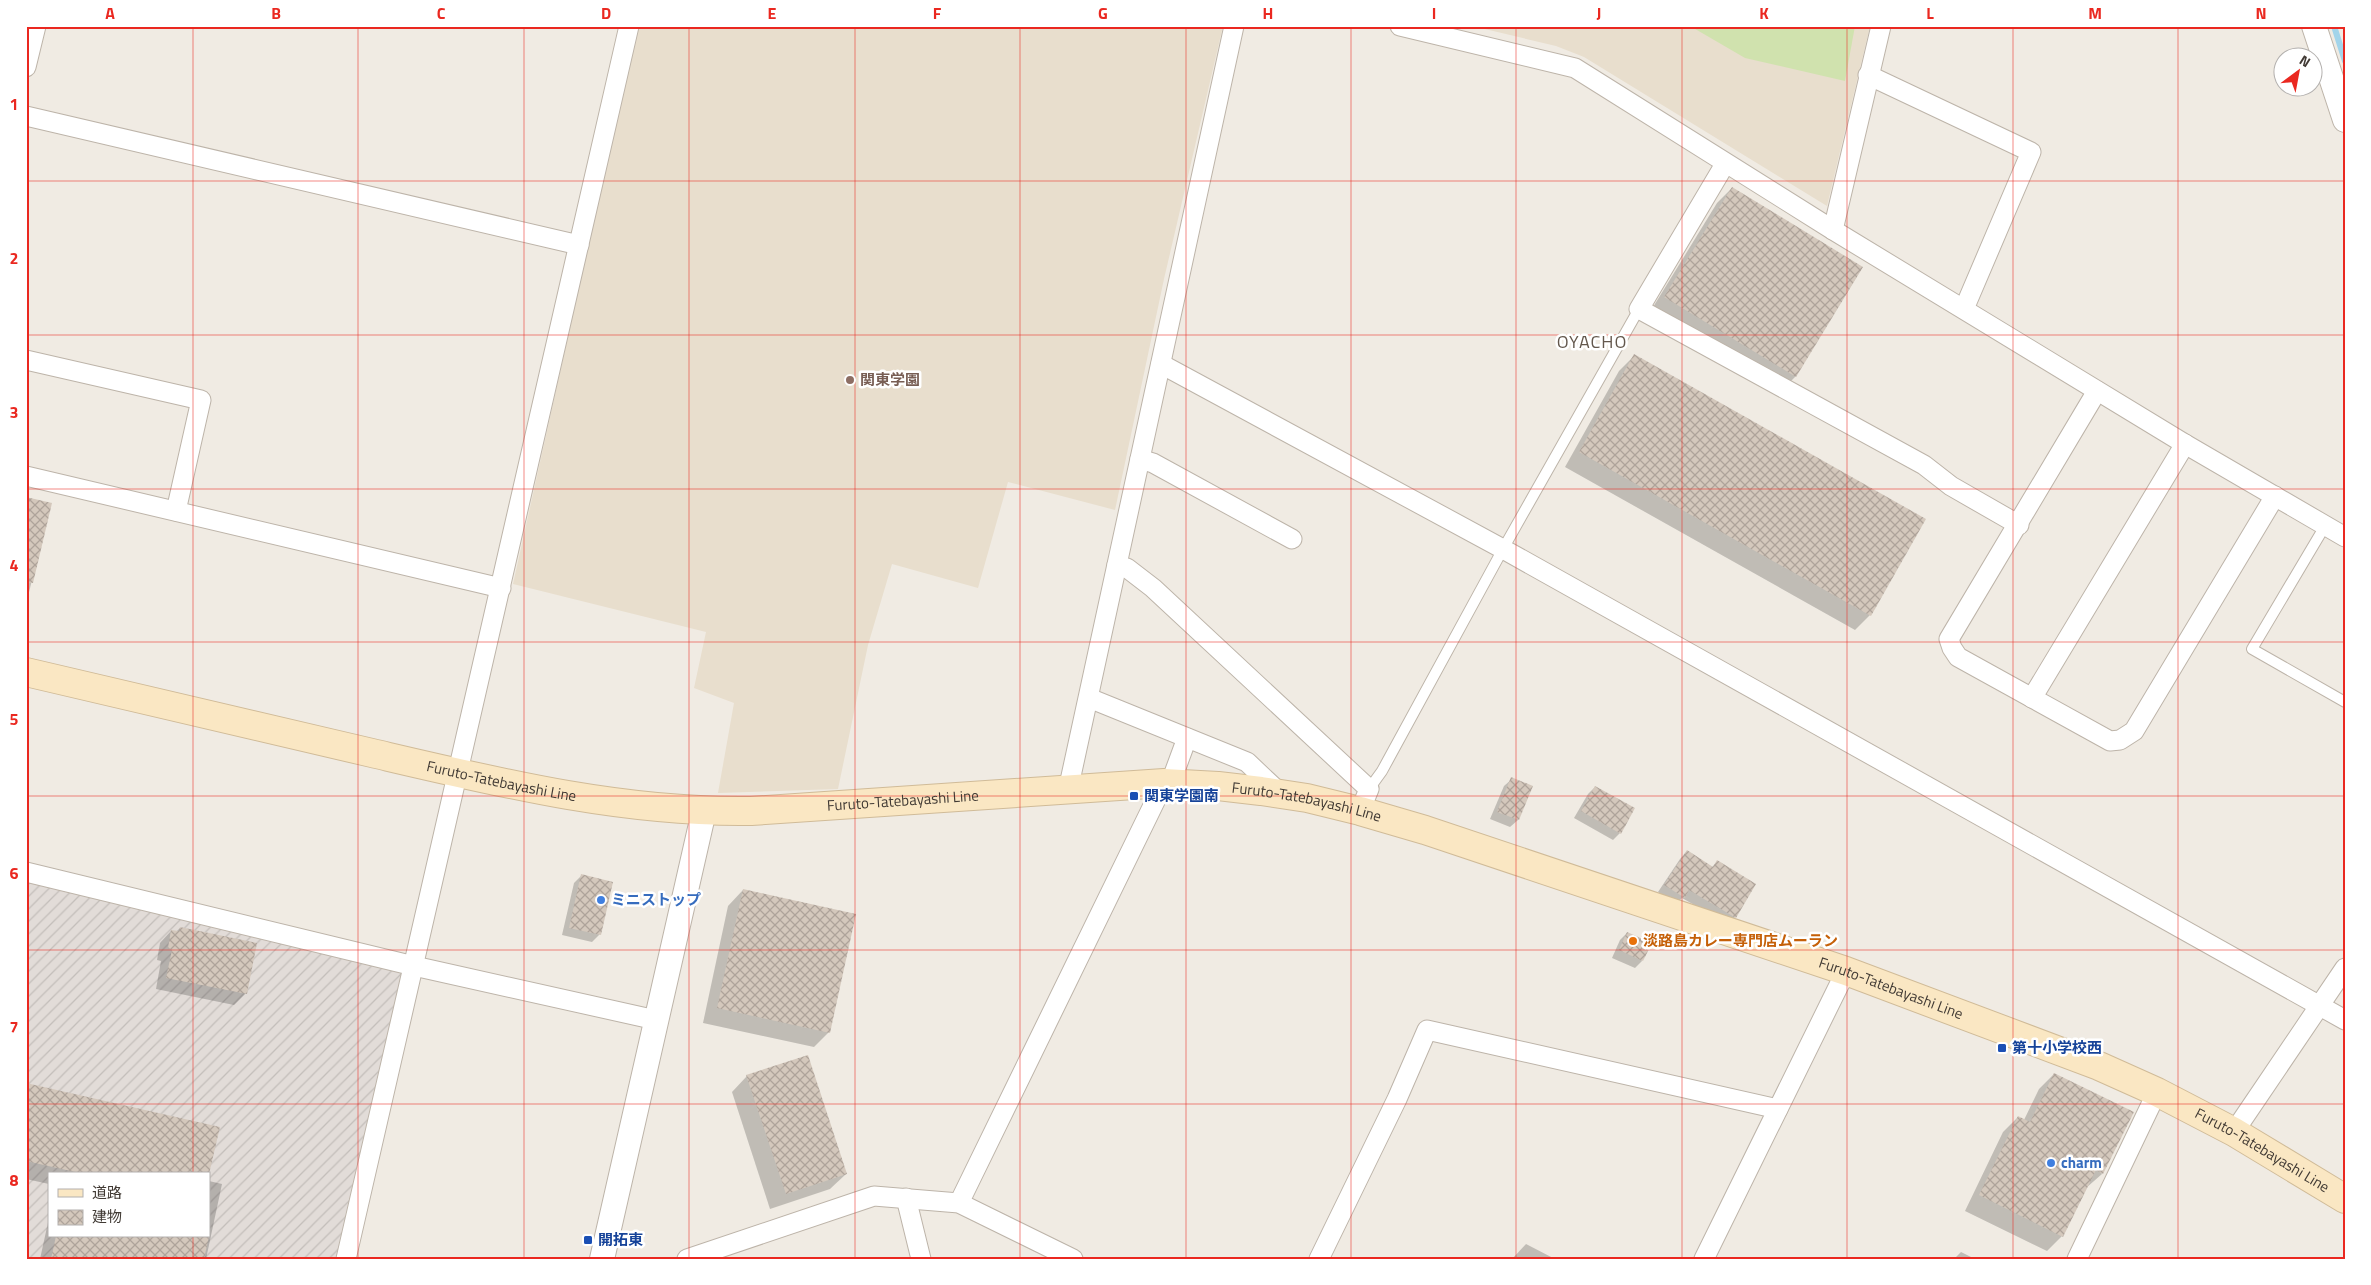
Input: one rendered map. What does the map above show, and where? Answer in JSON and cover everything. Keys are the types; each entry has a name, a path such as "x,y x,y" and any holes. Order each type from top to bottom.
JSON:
{"main road":[{"name":"Furuto-Tatebayashi Line","path":"26,672 458,773 579,797 656,808 704,812 751,811 1164,784 1218,786 1282,794 1364,800 1425,830 1846,971 2090,1062 2157,1092 2234,1132 2345,1199"}],"street":[{"path":"26,67 36,26"},
{"path":"346,1259 629,26"},
{"path":"1068,790 1234,26"},
{"path":"1400,26 1575,68 1725,164 1833,230 2185,444 2345,537"},
{"path":"1833,230 1880,26"},
{"path":"2314,26 2345,120"},
{"path":"1868,75 2031,152 1971,299 1964,309"},
{"path":"26,116 579,245"},
{"path":"1725,164 1639,310 1924,465 1951,486 2019,524"},
{"path":"26,360 201,400 176,511"},
{"path":"1162,364 1503,549 2345,1020"},
{"path":"2098,391 1949,638 1952,648 1958,657 2110,741 2120,740 2134,731 2276,496"},
{"path":"2032,698 2185,444"},
{"path":"1140,459 1153,463 1292,539"},
{"path":"26,476 501,588"},
{"path":"1117,565 1127,568 1152,588 1364,800"},
{"path":"1088,698 1247,762 1282,794"},
{"path":"959,1203 1164,784 1173,776 1187,738"},
{"path":"602,1259 704,812"},
{"path":"26,872 414,966 656,1020"},
{"path":"2234,1132 2345,968"},
{"path":"1704,1259 1846,971"},
{"path":"1319,1259 1397,1099 1426,1030 1778,1109"},
{"path":"2077,1259 2157,1092"},
{"path":"687,1259 874,1196 959,1203 1073,1259"},
{"path":"906,1198 921,1259"}],"lane":[{"path":"1364,800 1382,771 1503,549 1639,310"},
{"path":"2325,526 2252,648 2345,702"}],"shaded area":[{"name":"関東学園","path":"637,26 1223,26 1164,279 1115,510 1008,482 978,588 892,564 868,645 838,789 718,793 734,703 694,688 706,632 513,584"},
{"path":"1472,26 1870,26 1827,206 1584,57 1556,46"},
{"path":"26,877 407,971 338,1259 26,1259"}],"green space":[{"path":"1690,26 1855,26 1845,81 1745,58"}],"building":[{"path":"1732,187 1863,267 1796,377 1664,297"},
{"path":"1634,354 1926,519 1871,616 1579,452"},
{"path":"26,497 52,503 33,583 26,582"},
{"path":"1511,777 1533,786 1519,820 1497,812"},
{"path":"1595,786 1635,808 1621,834 1581,811"},
{"path":"1687,850 1713,867 1717,860 1756,884 1736,918 1689,890 1685,898 1664,885"},
{"path":"581,874 613,882 601,935 569,928"},
{"path":"743,889 856,914 830,1033 717,1008"},
{"path":"180,927 257,943 247,994 166,978 172,950 168,948 171,930 179,931"},
{"path":"1627,932 1652,943 1643,961 1619,950"},
{"path":"808,1055 847,1174 786,1194 746,1075"},
{"path":"2054,1073 2134,1112 2103,1174 2096,1170 2063,1237 1979,1195 2018,1116 2030,1122"},
{"path":"26,1083 220,1127 209,1172 75,1172 26,1161"},
{"path":"56,1238 209,1238 204,1259 51,1259"}],"waterway":[{"path":"2334,26 2345,61"}],"place":[{"name":"関東学園","path":"850,380"},
{"name":"関東学園南","path":"1134,796"},
{"name":"ミニストップ","path":"601,900"},
{"name":"淡路島カレー専門店ムーラン","path":"1633,941"},
{"name":"第十小学校西","path":"2002,1048"},
{"name":"charm","path":"2051,1163"},
{"name":"開拓東","path":"588,1240"}],"district":[{"name":"OYACHO","path":"1592,342"}]}
